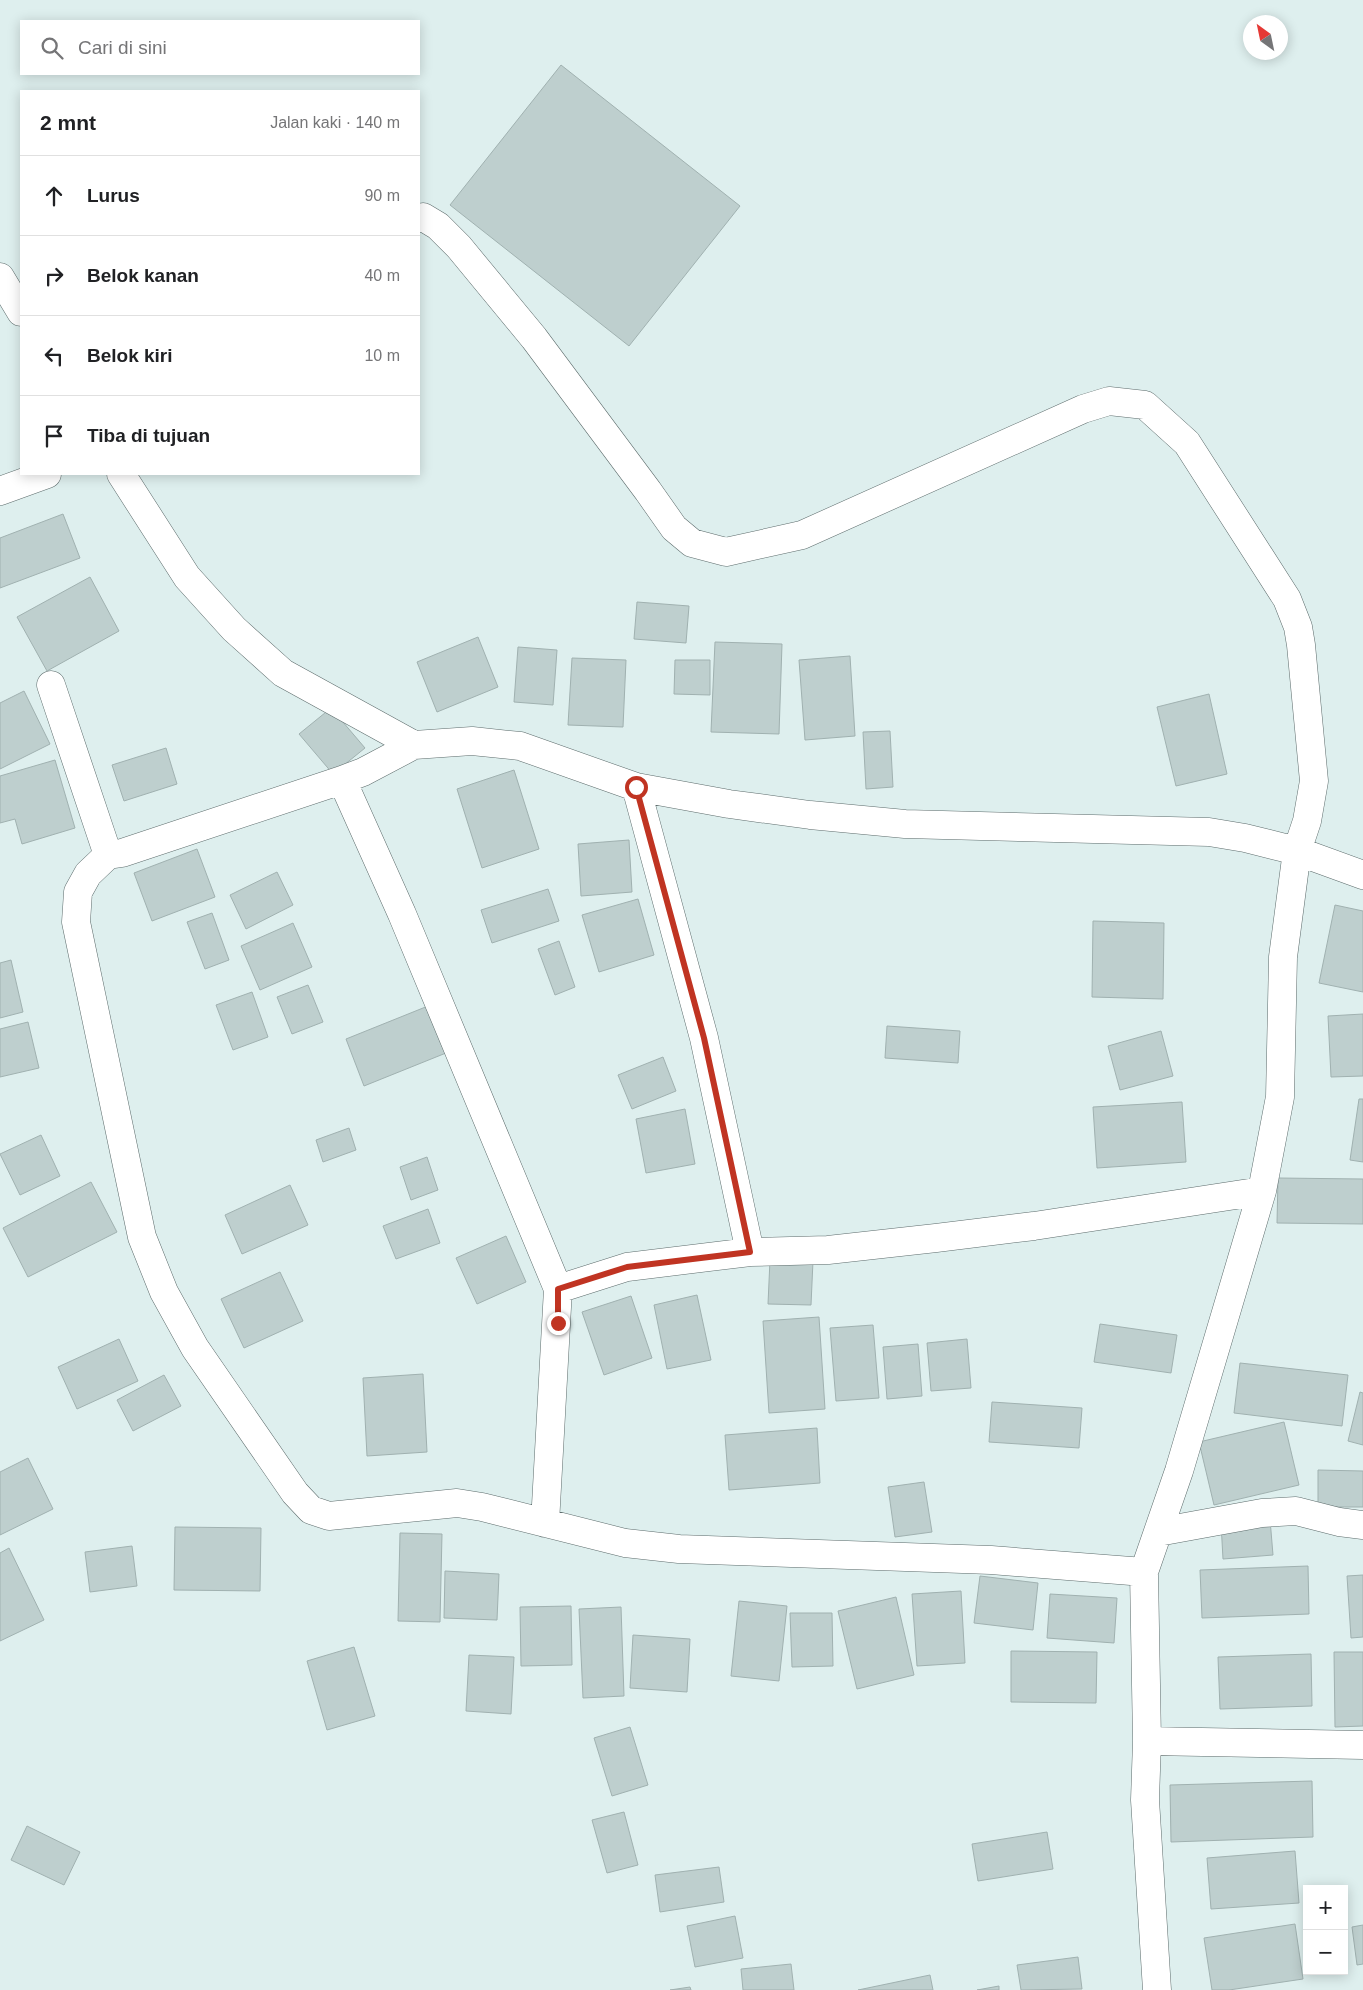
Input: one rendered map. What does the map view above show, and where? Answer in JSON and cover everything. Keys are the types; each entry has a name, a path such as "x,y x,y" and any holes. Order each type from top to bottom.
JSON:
{"street":[{"path":"420,218 438,226 459,247 528,330 674,528 692,543 726,552 802,535 1082,409 1109,402 1145,405 1187,443 1286,599 1298,627 1314,781 1307,821 1297,850 1283,958 1280,1097 1262,1192 1179,1471 1144,1572 1147,1741 1146,1800 1157,1990"},
{"path":"0,277 20,310"},
{"path":"0,491 44,475"},
{"path":"122,475 187,577 234,629 284,673 414,745"},
{"path":"51,685 108,855"},
{"path":"1144,1572 991,1560 679,1549 624,1543 482,1507 458,1503 329,1516 311,1510 295,1493 195,1348 164,1292 142,1236 76,922 78,892 88,874 108,855 122,853 342,780 363,772 414,745 472,742 520,746 636,787 729,804 810,815 904,824 1209,832 1297,850 1363,875"},
{"path":"342,780 402,914 558,1289 546,1523"},
{"path":"636,787 704,1038 750,1252"},
{"path":"558,1289 627,1267 750,1252 828,1250 936,1238 1034,1226 1262,1192"},
{"path":"1158,1532 1262,1513 1296,1511 1339,1522 1363,1525"},
{"path":"1147,1741 1363,1745"}],"building":[{"path":"561,65 740,206 629,346 450,205"},
{"path":"63,514 80,558 0,588 0,538"},
{"path":"90,577 119,631 47,671 17,617"},
{"path":"637,602 689,606 686,643 634,639"},
{"path":"478,637 498,687 437,712 417,662"},
{"path":"715,642 782,644 779,734 711,732"},
{"path":"518,647 557,650 553,705 514,702"},
{"path":"850,656 855,736 805,740 799,660"},
{"path":"572,658 626,660 623,727 568,725"},
{"path":"675,660 710,660 710,695 674,694"},
{"path":"24,691 50,744 0,769 0,703"},
{"path":"1209,694 1227,774 1176,786 1157,707"},
{"path":"331,708 365,748 333,774 299,734"},
{"path":"890,731 893,787 866,789 863,732"},
{"path":"166,748 177,784 124,801 112,765"},
{"path":"55,760 75,828 22,844 15,819 0,823 0,776"},
{"path":"514,770 539,849 482,868 457,789"},
{"path":"629,840 632,892 581,896 578,844"},
{"path":"197,849 215,897 152,921 134,873"},
{"path":"277,872 293,905 246,929 230,895"},
{"path":"548,889 559,921 492,943 481,910"},
{"path":"638,899 654,955 599,972 582,915"},
{"path":"1335,905 1363,911 1363,992 1319,983"},
{"path":"212,913 229,960 205,969 187,922"},
{"path":"1093,921 1164,923 1163,999 1092,997"},
{"path":"293,923 312,967 260,990 241,946"},
{"path":"559,941 575,987 555,995 538,949"},
{"path":"11,960 23,1012 0,1018 0,963"},
{"path":"308,985 323,1022 292,1034 277,997"},
{"path":"252,992 268,1037 233,1050 216,1005"},
{"path":"428,1006 446,1053 364,1086 346,1039"},
{"path":"1363,1014 1363,1076 1331,1077 1328,1016"},
{"path":"28,1022 39,1068 0,1077 0,1029"},
{"path":"887,1026 960,1031 958,1063 885,1058"},
{"path":"1161,1031 1173,1076 1120,1090 1108,1046"},
{"path":"663,1057 676,1091 632,1109 618,1075"},
{"path":"1359,1099 1363,1099 1363,1162 1350,1160"},
{"path":"1182,1102 1186,1162 1097,1168 1093,1107"},
{"path":"685,1109 695,1164 646,1173 636,1119"},
{"path":"349,1128 356,1150 323,1162 316,1140"},
{"path":"41,1135 60,1176 20,1195 0,1154"},
{"path":"427,1157 438,1190 411,1200 400,1167"},
{"path":"1278,1178 1363,1179 1363,1224 1277,1223"},
{"path":"91,1182 117,1232 28,1277 3,1228"},
{"path":"290,1185 308,1225 242,1254 225,1215"},
{"path":"428,1209 440,1243 396,1259 383,1226"},
{"path":"506,1236 526,1282 477,1304 456,1258"},
{"path":"770,1260 813,1261 811,1305 768,1304"},
{"path":"280,1272 303,1321 244,1348 221,1299"},
{"path":"697,1295 711,1360 667,1369 654,1305"},
{"path":"631,1296 652,1358 604,1375 582,1312"},
{"path":"819,1317 825,1409 769,1413 763,1321"},
{"path":"1100,1324 1177,1335 1171,1373 1094,1362"},
{"path":"873,1325 879,1398 836,1401 830,1328"},
{"path":"119,1339 138,1381 77,1409 58,1367"},
{"path":"967,1339 971,1388 931,1391 927,1343"},
{"path":"918,1344 922,1396 887,1399 883,1347"},
{"path":"1240,1363 1348,1375 1342,1426 1234,1413"},
{"path":"423,1374 427,1452 367,1456 363,1378"},
{"path":"164,1375 181,1406 133,1431 117,1400"},
{"path":"1360,1392 1363,1393 1363,1445 1348,1441"},
{"path":"992,1402 1082,1408 1079,1448 989,1442"},
{"path":"1284,1422 1299,1485 1214,1505 1199,1442"},
{"path":"817,1428 820,1483 729,1490 725,1435"},
{"path":"28,1458 53,1509 0,1535 0,1472"},
{"path":"1318,1470 1363,1471 1363,1507 1318,1507"},
{"path":"924,1482 932,1532 895,1537 888,1487"},
{"path":"1270,1519 1273,1555 1223,1559 1221,1523"},
{"path":"175,1527 261,1528 260,1591 174,1590"},
{"path":"400,1533 442,1534 440,1622 398,1621"},
{"path":"132,1546 137,1586 90,1592 85,1552"},
{"path":"9,1548 44,1620 0,1641 0,1553"},
{"path":"1308,1566 1309,1614 1202,1618 1200,1570"},
{"path":"445,1571 499,1574 497,1620 444,1618"},
{"path":"1363,1575 1363,1637 1351,1638 1347,1576"},
{"path":"980,1576 1038,1583 1033,1630 974,1623"},
{"path":"961,1591 965,1663 917,1666 912,1594"},
{"path":"1050,1594 1117,1598 1114,1643 1047,1638"},
{"path":"896,1597 914,1675 857,1689 838,1611"},
{"path":"739,1601 787,1606 779,1681 731,1676"},
{"path":"571,1606 572,1665 521,1666 520,1607"},
{"path":"621,1607 624,1696 583,1698 579,1609"},
{"path":"790,1613 832,1613 833,1666 792,1667"},
{"path":"633,1635 690,1639 687,1692 630,1688"},
{"path":"354,1647 375,1716 327,1730 307,1661"},
{"path":"1011,1651 1097,1652 1096,1703 1011,1702"},
{"path":"1334,1652 1363,1652 1363,1726 1335,1727"},
{"path":"1311,1654 1312,1706 1220,1709 1218,1657"},
{"path":"469,1655 514,1657 511,1714 466,1711"},
{"path":"630,1727 648,1785 612,1796 594,1738"},
{"path":"1312,1781 1313,1837 1171,1842 1170,1785"},
{"path":"624,1812 638,1865 607,1873 592,1820"},
{"path":"27,1826 80,1852 64,1885 11,1860"},
{"path":"1047,1832 1053,1869 978,1881 972,1844"},
{"path":"1295,1851 1299,1903 1211,1909 1207,1858"},
{"path":"719,1867 724,1902 660,1912 655,1875"},
{"path":"735,1916 743,1958 695,1967 687,1926"},
{"path":"1295,1924 1303,1979 1229,1990 1212,1990 1204,1938"},
{"path":"1363,1925 1363,1964 1357,1965 1352,1927"},
{"path":"1078,1957 1082,1989 1021,1990 1017,1965"},
{"path":"791,1964 794,1990 743,1990 741,1969"},
{"path":"930,1975 933,1990 858,1990"},
{"path":"999,1986 999,1990 977,1990"},
{"path":"690,1987 691,1990 670,1990"}],"route":[{"path":"558,1323 558,1289 627,1267 750,1252 704,1038 636,787"}]}
